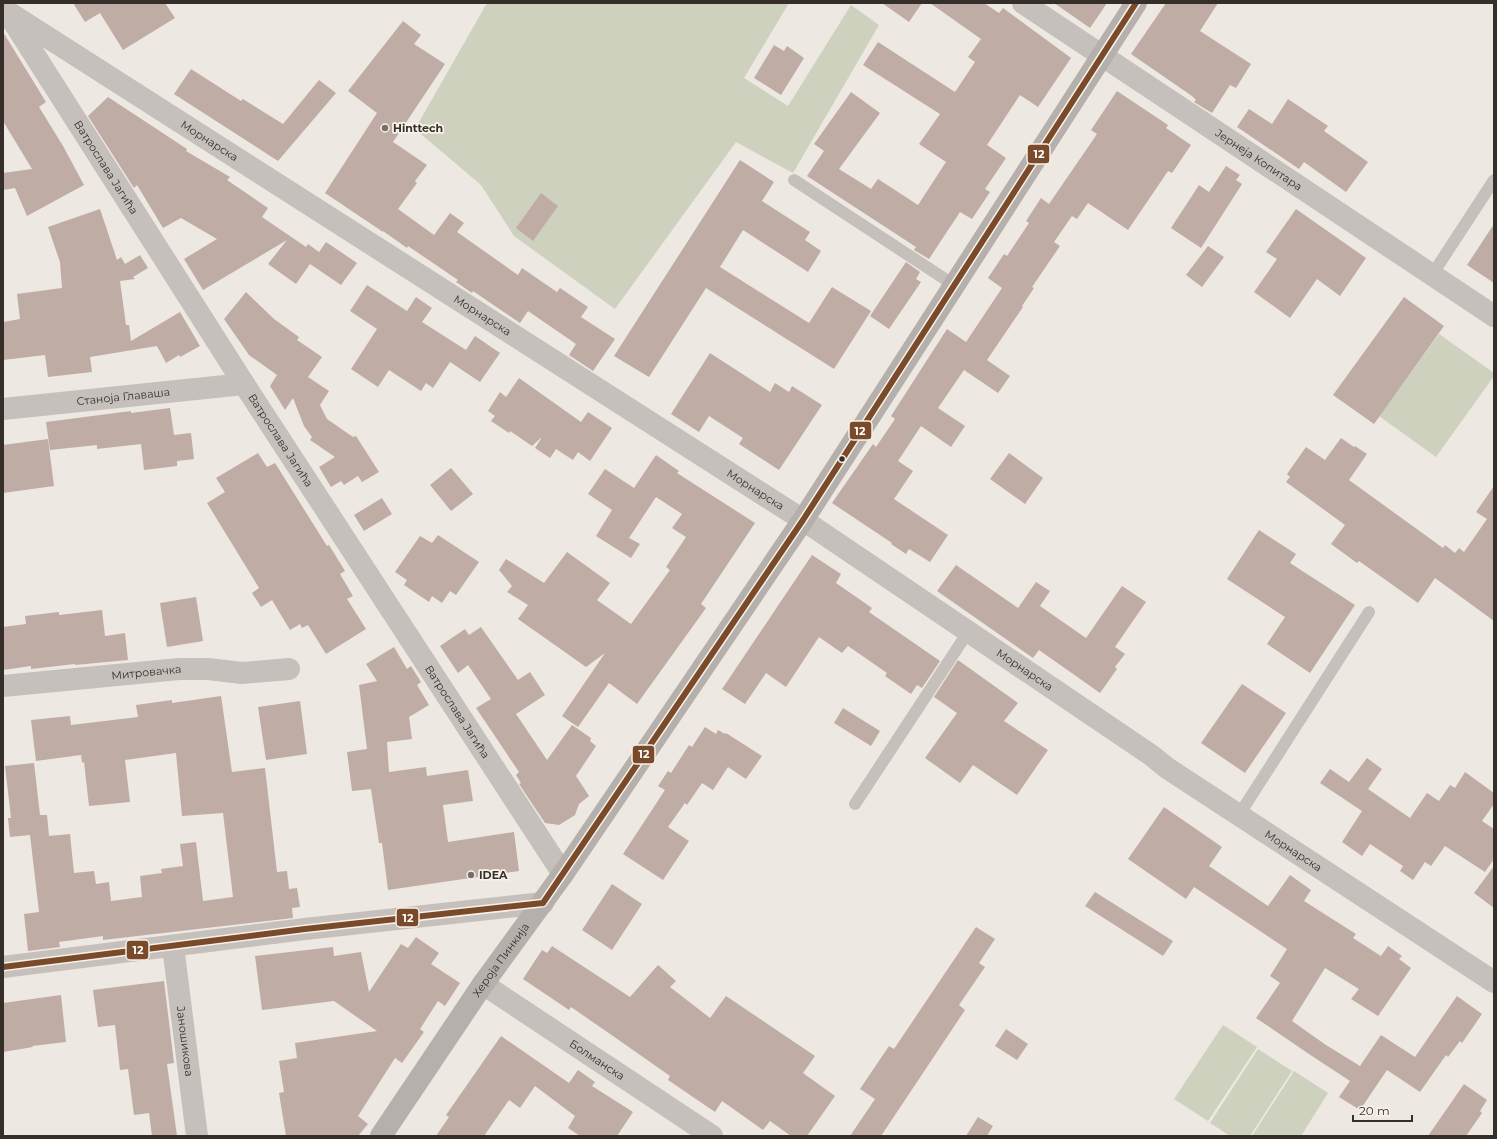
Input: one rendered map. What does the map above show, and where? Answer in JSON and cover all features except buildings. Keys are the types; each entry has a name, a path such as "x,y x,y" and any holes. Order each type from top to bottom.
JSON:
{"street":[{"name":"Јернеја Копитара","path":"1023,3 1494,316"},
{"name":"Хероја Пинкија","path":"381,1136 483,984 563,874 803,520 1136,3"},
{"name":"Ватрослава Јагића","path":"5,8 244,384 563,874"},
{"name":"Морнарска","path":"5,8 803,520 1151,756 1166,768 1494,982"},
{"name":"Станоја Главаша","path":"3,409 244,384"},
{"name":"Митровачка","path":"3,686 179,669 208,668 242,673 289,669"},
{"path":"3,965 305,929 543,903"},
{"name":"Јаношикова","path":"172,946 197,1136"},
{"name":"Болманска","path":"483,984 712,1136"}],"lane":[{"path":"794,180 954,285"},
{"path":"1432,274 1494,180"},
{"path":"1239,815 1369,612"},
{"path":"855,804 968,632"}],"green space":[{"path":"487,3 789,3 744,78 788,106 851,5 879,25 793,173 736,142 615,309 514,236 481,185 415,129"},
{"path":"1439,334 1494,373 1494,376 1436,457 1379,416"},
{"path":"1223,1025 1257,1047 1208,1121 1174,1099"},
{"path":"1258,1049 1292,1071 1250,1136 1230,1136 1210,1123"},
{"path":"1294,1071 1328,1093 1301,1136 1252,1136"}],"transit line":[{"name":"12","path":"543,903 803,520 1136,3"},
{"name":"12","path":"3,967 305,929 543,903"}],"place":[{"name":"Hinttech","path":"385,128"},
{"name":"IDEA","path":"471,875"}]}
